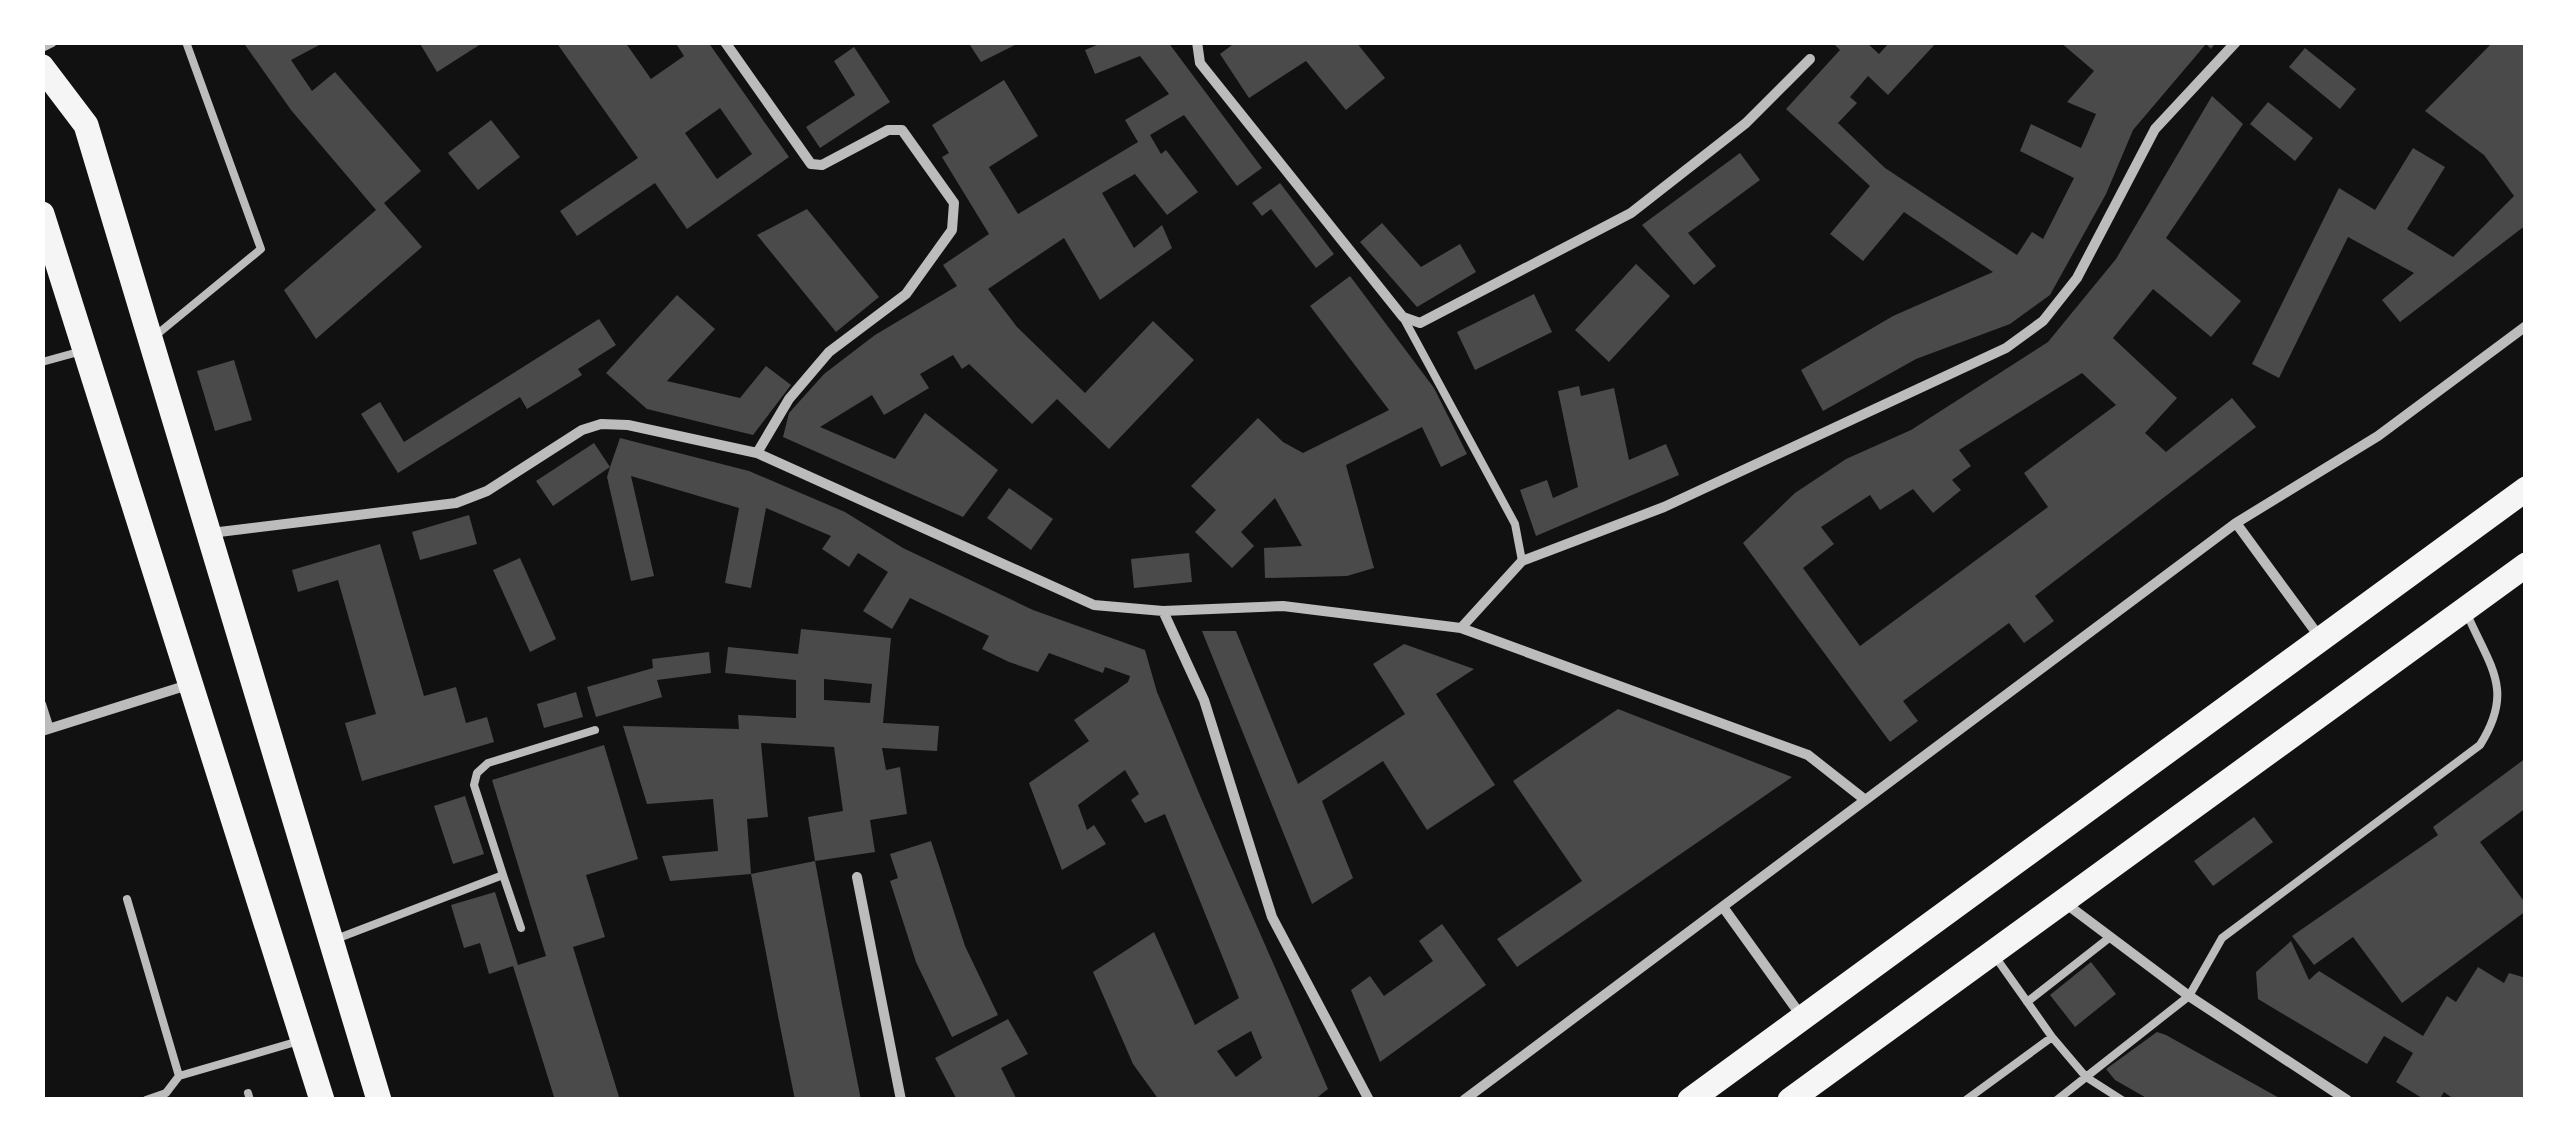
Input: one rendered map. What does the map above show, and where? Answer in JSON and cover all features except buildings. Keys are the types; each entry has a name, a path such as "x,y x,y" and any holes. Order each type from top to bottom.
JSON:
{"main road":[{"path":"42,67 86,125 212,533 379,1100"},
{"path":"42,214 322,1100"},
{"path":"1690,1100 2526,489"},
{"path":"1790,1100 2526,565"}],"street":[{"path":"42,47 52,42"},
{"path":"725,42 811,164 822,166 888,130 902,130 954,203 952,230 934,260 906,294 829,352 789,398 757,453"},
{"path":"1197,42 1200,62 1403,318 1420,323 1440,317 1630,213 1746,122 1810,59"},
{"path":"1461,628 1522,561 1664,507 2006,348 2043,321 2077,278 2154,129 2236,42"},
{"path":"1464,1100 2236,523 2378,436 2526,326"},
{"path":"212,533 456,503 487,491 552,446 601,424 628,424 757,453 1094,605 1164,611 1283,606 1461,628 1808,755 1864,799"},
{"path":"2236,523 2321,639"},
{"path":"1164,611 1204,700 1272,917 1369,1100"},
{"path":"46,730 192,684"},
{"path":"858,877 901,1100"},
{"path":"2062,900 2189,996 2348,1100"},
{"path":"1722,908 1803,1018"}],"lane":[{"path":"152,339 261,249 186,42"},
{"path":"1403,318 1515,524 1522,561"},
{"path":"42,362 86,350"},
{"path":"2057,1100 2189,996 2222,938 2480,746 2497,719 2500,688 2465,609"},
{"path":"42,704 46,730"},
{"path":"520,928 474,785 476,773 488,763 595,730"},
{"path":"332,941 503,875"},
{"path":"128,899 179,1076"},
{"path":"2027,1002 2108,938"},
{"path":"1992,952 2052,1038 2086,1078 2122,1100"},
{"path":"1966,1100 2052,1038"},
{"path":"146,1100 166,1094 179,1076 304,1040"}]}
